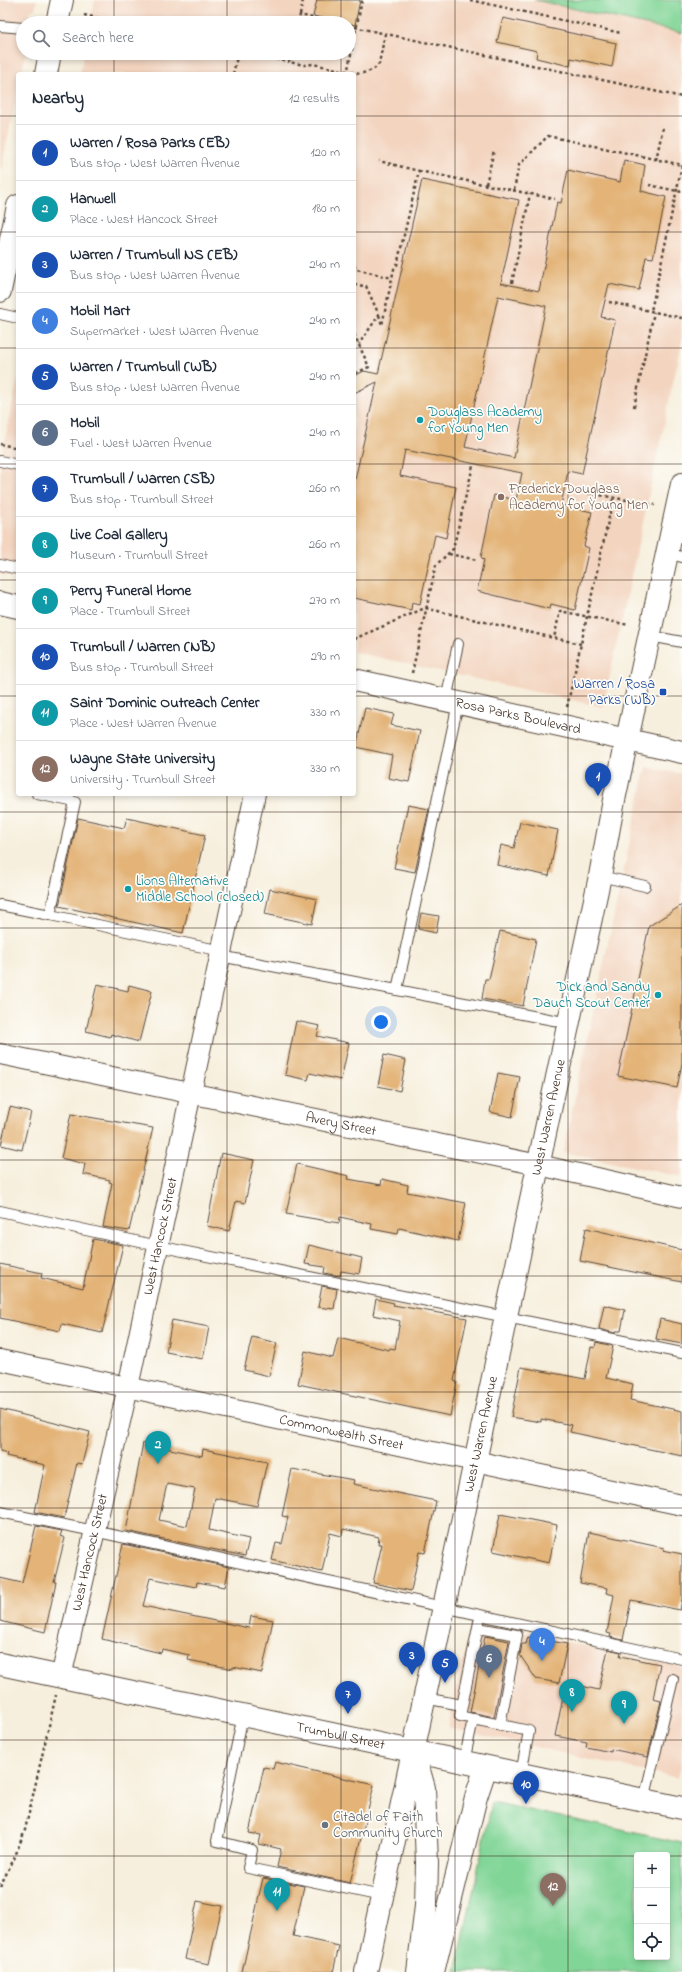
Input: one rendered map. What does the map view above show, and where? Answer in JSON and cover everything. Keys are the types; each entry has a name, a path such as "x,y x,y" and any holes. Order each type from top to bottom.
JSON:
{"main road":[{"path":"59,16 62,0"},
{"path":"46,72 49,60"},
{"path":"0,291 16,215"},
{"name":"West Warren Avenue","path":"366,1972 539,1165 627,740 650,636 674,555 682,484"},
{"path":"0,603 16,607"},
{"name":"Rosa Parks Boulevard","path":"356,680 682,752"},
{"name":"Trumbull Street","path":"0,1664 682,1808"},
{"name":"West Warren Avenue","path":"413,1750 424,1788 426,1826 426,1906 418,1972"},
{"path":"432,1972 476,1797 486,1767"}],"street":[{"name":"West Hancock Street","path":"61,1677 128,1387 255,796"},
{"name":"Avery Street","path":"0,1054 191,1092 539,1165 682,1197"},
{"name":"Commonwealth Street","path":"0,1360 682,1505"}],"lane":[{"path":"0,26 16,27"},
{"path":"0,314 16,318"},
{"path":"0,461 16,465"},
{"path":"0,565 16,569"},
{"path":"650,636 682,642"},
{"path":"397,990 452,701 458,644"},
{"path":"46,796 75,802 50,916"},
{"path":"600,876 645,886"},
{"path":"0,905 397,990 569,1023"},
{"path":"0,1211 158,1246 682,1353"},
{"path":"0,1512 94,1531 682,1659"},
{"path":"481,1616 478,1628 477,1655 473,1675 469,1694 462,1705 460,1716 529,1730 520,1774"},
{"path":"478,1628 518,1636 509,1661 501,1701 500,1724"},
{"path":"644,1800 673,1679"},
{"path":"424,1698 462,1705"},
{"path":"243,1715 217,1841 252,1850 248,1868 382,1896"},
{"path":"464,1762 473,1719"}],"path":[{"path":"300,16 303,0"},
{"path":"362,0 356,28 682,98"},
{"path":"470,0 621,34"},
{"path":"84,15 88,16"},
{"path":"356,74 367,73 379,64 386,34"},
{"path":"233,72 236,60"},
{"path":"280,60 304,65 313,64 343,72"},
{"path":"347,72 350,60"},
{"path":"656,160 663,127"},
{"path":"514,190 519,165 548,136 682,165 634,407"},
{"path":"486,184 494,150"},
{"path":"379,161 555,199"},
{"path":"356,285 366,286 382,325 419,170"},
{"path":"649,185 682,192"},
{"path":"512,283 530,194"},
{"path":"356,269 392,278"},
{"path":"609,302 682,318"},
{"path":"359,344 378,315"},
{"path":"356,338 369,367 356,373"},
{"path":"0,444 16,448"},
{"path":"412,673 425,608 436,565 454,549 474,466"},
{"path":"571,490 613,499 655,505"},
{"path":"567,707 613,499"},
{"path":"448,554 477,560"},
{"path":"356,638 425,608 581,644"},
{"path":"554,638 560,611 629,625"},
{"path":"0,1886 14,1859 25,1830 61,1677"}],"shaded area":[{"path":"0,0 37,0 35,9 30,11 29,16 16,16 16,60 24,60 21,72 16,72 16,98 0,174"},
{"name":"Frederick Douglass Academy for Young Men","path":"95,0 682,0 682,342 603,707 356,652 356,72 80,72 83,60 356,60 356,16 92,16"},
{"path":"16,388 16,578 0,574 0,464"},
{"path":"646,767 682,774 682,1177 563,1152"},
{"path":"472,1621 682,1667 682,1761 678,1778 448,1728"}],"green space":[{"path":"535,0 682,0 682,33"},
{"path":"492,1802 682,1843 682,1972 456,1972"}],"building":[{"path":"317,0 360,0 356,20 356,16 313,16"},
{"path":"503,18 616,43 612,67 571,58 570,66 536,58 537,51 497,42"},
{"name":"Douglass Academy for Young Men","path":"624,160 645,165 641,191 666,197 653,258 646,257 639,290 609,284 601,317 615,320 582,474 568,471 561,505 592,512 584,546 589,548 575,610 551,604 550,609 477,591 484,560 481,557 494,495 516,500 522,473 405,450 400,476 456,487 446,538 435,535 420,604 412,602 411,610 356,598 356,475 377,382 356,392 356,375 364,371 378,374 422,180 519,200 501,283 539,291 557,202 561,203 568,170 620,182","holes":["498,296 546,306 514,458 465,447"]},
{"path":"365,708 394,714 391,725 420,731 409,782 388,778 392,755 356,747"},
{"path":"408,805 429,809 415,872 394,868"},
{"name":"Lions Alternative Middle School (closed)","path":"78,818 124,828 127,818 205,835 183,933 59,906"},
{"path":"520,822 558,830 549,876 497,865 501,845 514,848"},
{"path":"270,889 317,899 312,924 265,914"},
{"name":"Dick and Sandy Dauch Scout Center","path":"682,905 682,1063 677,1088 618,1076 649,926"},
{"path":"421,913 439,916 436,933 418,929"},
{"path":"500,931 536,939 523,1006 482,999 485,979 489,979"},
{"path":"97,984 128,991 129,985 152,991 139,1042 111,1034 110,1037 86,1031"},
{"path":"296,1021 320,1026 317,1036 349,1043 341,1080 310,1073 308,1080 285,1075"},
{"path":"384,1055 406,1060 400,1091 378,1086"},
{"path":"498,1073 520,1077 512,1117 490,1112"},
{"path":"10,1107 31,1112 22,1150 1,1145"},
{"path":"71,1114 153,1128 129,1231 103,1227 112,1183 109,1182 110,1180 83,1174 85,1164 61,1158"},
{"path":"221,1153 254,1160 245,1203 236,1201 229,1231 207,1226"},
{"path":"297,1164 349,1176 348,1179 381,1185 382,1179 408,1185 407,1192 466,1203 458,1241 399,1228 398,1234 371,1229 372,1224 340,1217 339,1223 286,1214"},
{"path":"586,1228 682,1250 682,1282 580,1261"},
{"path":"93,1239 123,1245 102,1333 62,1324 60,1331 0,1318 0,1264 42,1273 41,1278 83,1288"},
{"path":"309,1245 362,1258 359,1274 341,1271 340,1276 324,1273 325,1267 305,1264"},
{"path":"322,1286 337,1289 334,1309 318,1307"},
{"path":"376,1299 394,1303 393,1305 467,1318 454,1381 457,1382 450,1416 298,1384 305,1351 333,1358 338,1338 389,1350 390,1348 395,1349 400,1321 373,1315"},
{"path":"604,1305 625,1310 621,1331 616,1331 615,1333 599,1329"},
{"path":"660,1319 682,1324 682,1344 656,1339"},
{"path":"172,1320 209,1327 203,1359 166,1352"},
{"path":"252,1337 277,1343 269,1376 244,1370"},
{"path":"596,1342 613,1346 606,1378 633,1384 630,1400 682,1411 682,1456 570,1432 572,1425 541,1419 541,1422 511,1417 521,1367 585,1379 591,1347 595,1348"},
{"path":"0,1409 90,1432 82,1464 77,1463 64,1518 35,1512 45,1465 6,1456 7,1453 0,1451"},
{"path":"143,1443 202,1456 203,1449 267,1462 257,1506 215,1498 209,1530 249,1539 245,1556 126,1531","holes":["167,1484 195,1489 187,1526 159,1520"]},
{"path":"292,1469 354,1480 353,1484 436,1501 425,1553 419,1552 411,1591 373,1583 382,1544 378,1544 379,1537 343,1529 342,1536 330,1533 322,1572 272,1560 276,1543 282,1544 288,1517 282,1516"},
{"path":"500,1514 557,1525 549,1563 493,1551"},
{"path":"36,1526 62,1531 60,1536 65,1538 54,1582 56,1582 45,1632 0,1621 0,1578 22,1583"},
{"path":"589,1532 664,1548 663,1550 682,1554 682,1599 680,1610 631,1600 623,1640 610,1637 611,1634 607,1633 614,1595 606,1593 607,1588 580,1583"},
{"path":"123,1544 229,1567 225,1587 197,1582 196,1587 150,1578 143,1606 249,1628 251,1616 273,1620 262,1673 188,1660 189,1655 162,1649 161,1653 102,1639"},
{"path":"485,1636 509,1641 494,1717 470,1712"},
{"path":"528,1637 567,1644 559,1683 536,1679 520,1655 522,1644 526,1644"},
{"path":"608,1649 621,1652 620,1656 660,1664 653,1699 661,1701 648,1757 611,1749 611,1752 586,1747 587,1742 555,1736 566,1683 599,1690"},
{"name":"Citadel of Faith Community Church","path":"275,1762 374,1785 350,1883 277,1867 281,1849 259,1844 261,1835 249,1833 264,1767 273,1769"},
{"path":"263,1878 304,1886 293,1936 339,1946 333,1972 242,1972"},
{"path":"197,1901 222,1906 209,1964 185,1959"}],"place":[{"name":"Douglass Academy for Young Men","path":"420,420"},
{"name":"Frederick Douglass Academy for Young Men","path":"501,497"},
{"name":"Warren / Rosa Parks (WB)","path":"663,692"},
{"name":"Warren / Rosa Parks (EB)","path":"598,796"},
{"name":"Lions Alternative Middle School (closed)","path":"128,889"},
{"name":"Dick and Sandy Dauch Scout Center","path":"658,995"},
{"name":"Hanwell","path":"158,1464"},
{"name":"Mobil Mart","path":"542,1661"},
{"name":"Warren / Trumbull NS (EB)","path":"412,1675"},
{"name":"Mobil","path":"489,1678"},
{"name":"Warren / Trumbull (WB)","path":"445,1683"},
{"name":"Live Coal Gallery","path":"572,1712"},
{"name":"Trumbull / Warren (SB)","path":"348,1714"},
{"name":"Perry Funeral Home","path":"624,1724"},
{"name":"Trumbull / Warren (NB)","path":"526,1804"},
{"name":"Citadel of Faith Community Church","path":"325,1825"},
{"name":"Wayne State University","path":"553,1906"},
{"name":"Saint Dominic Outreach Center","path":"277,1911"}]}
